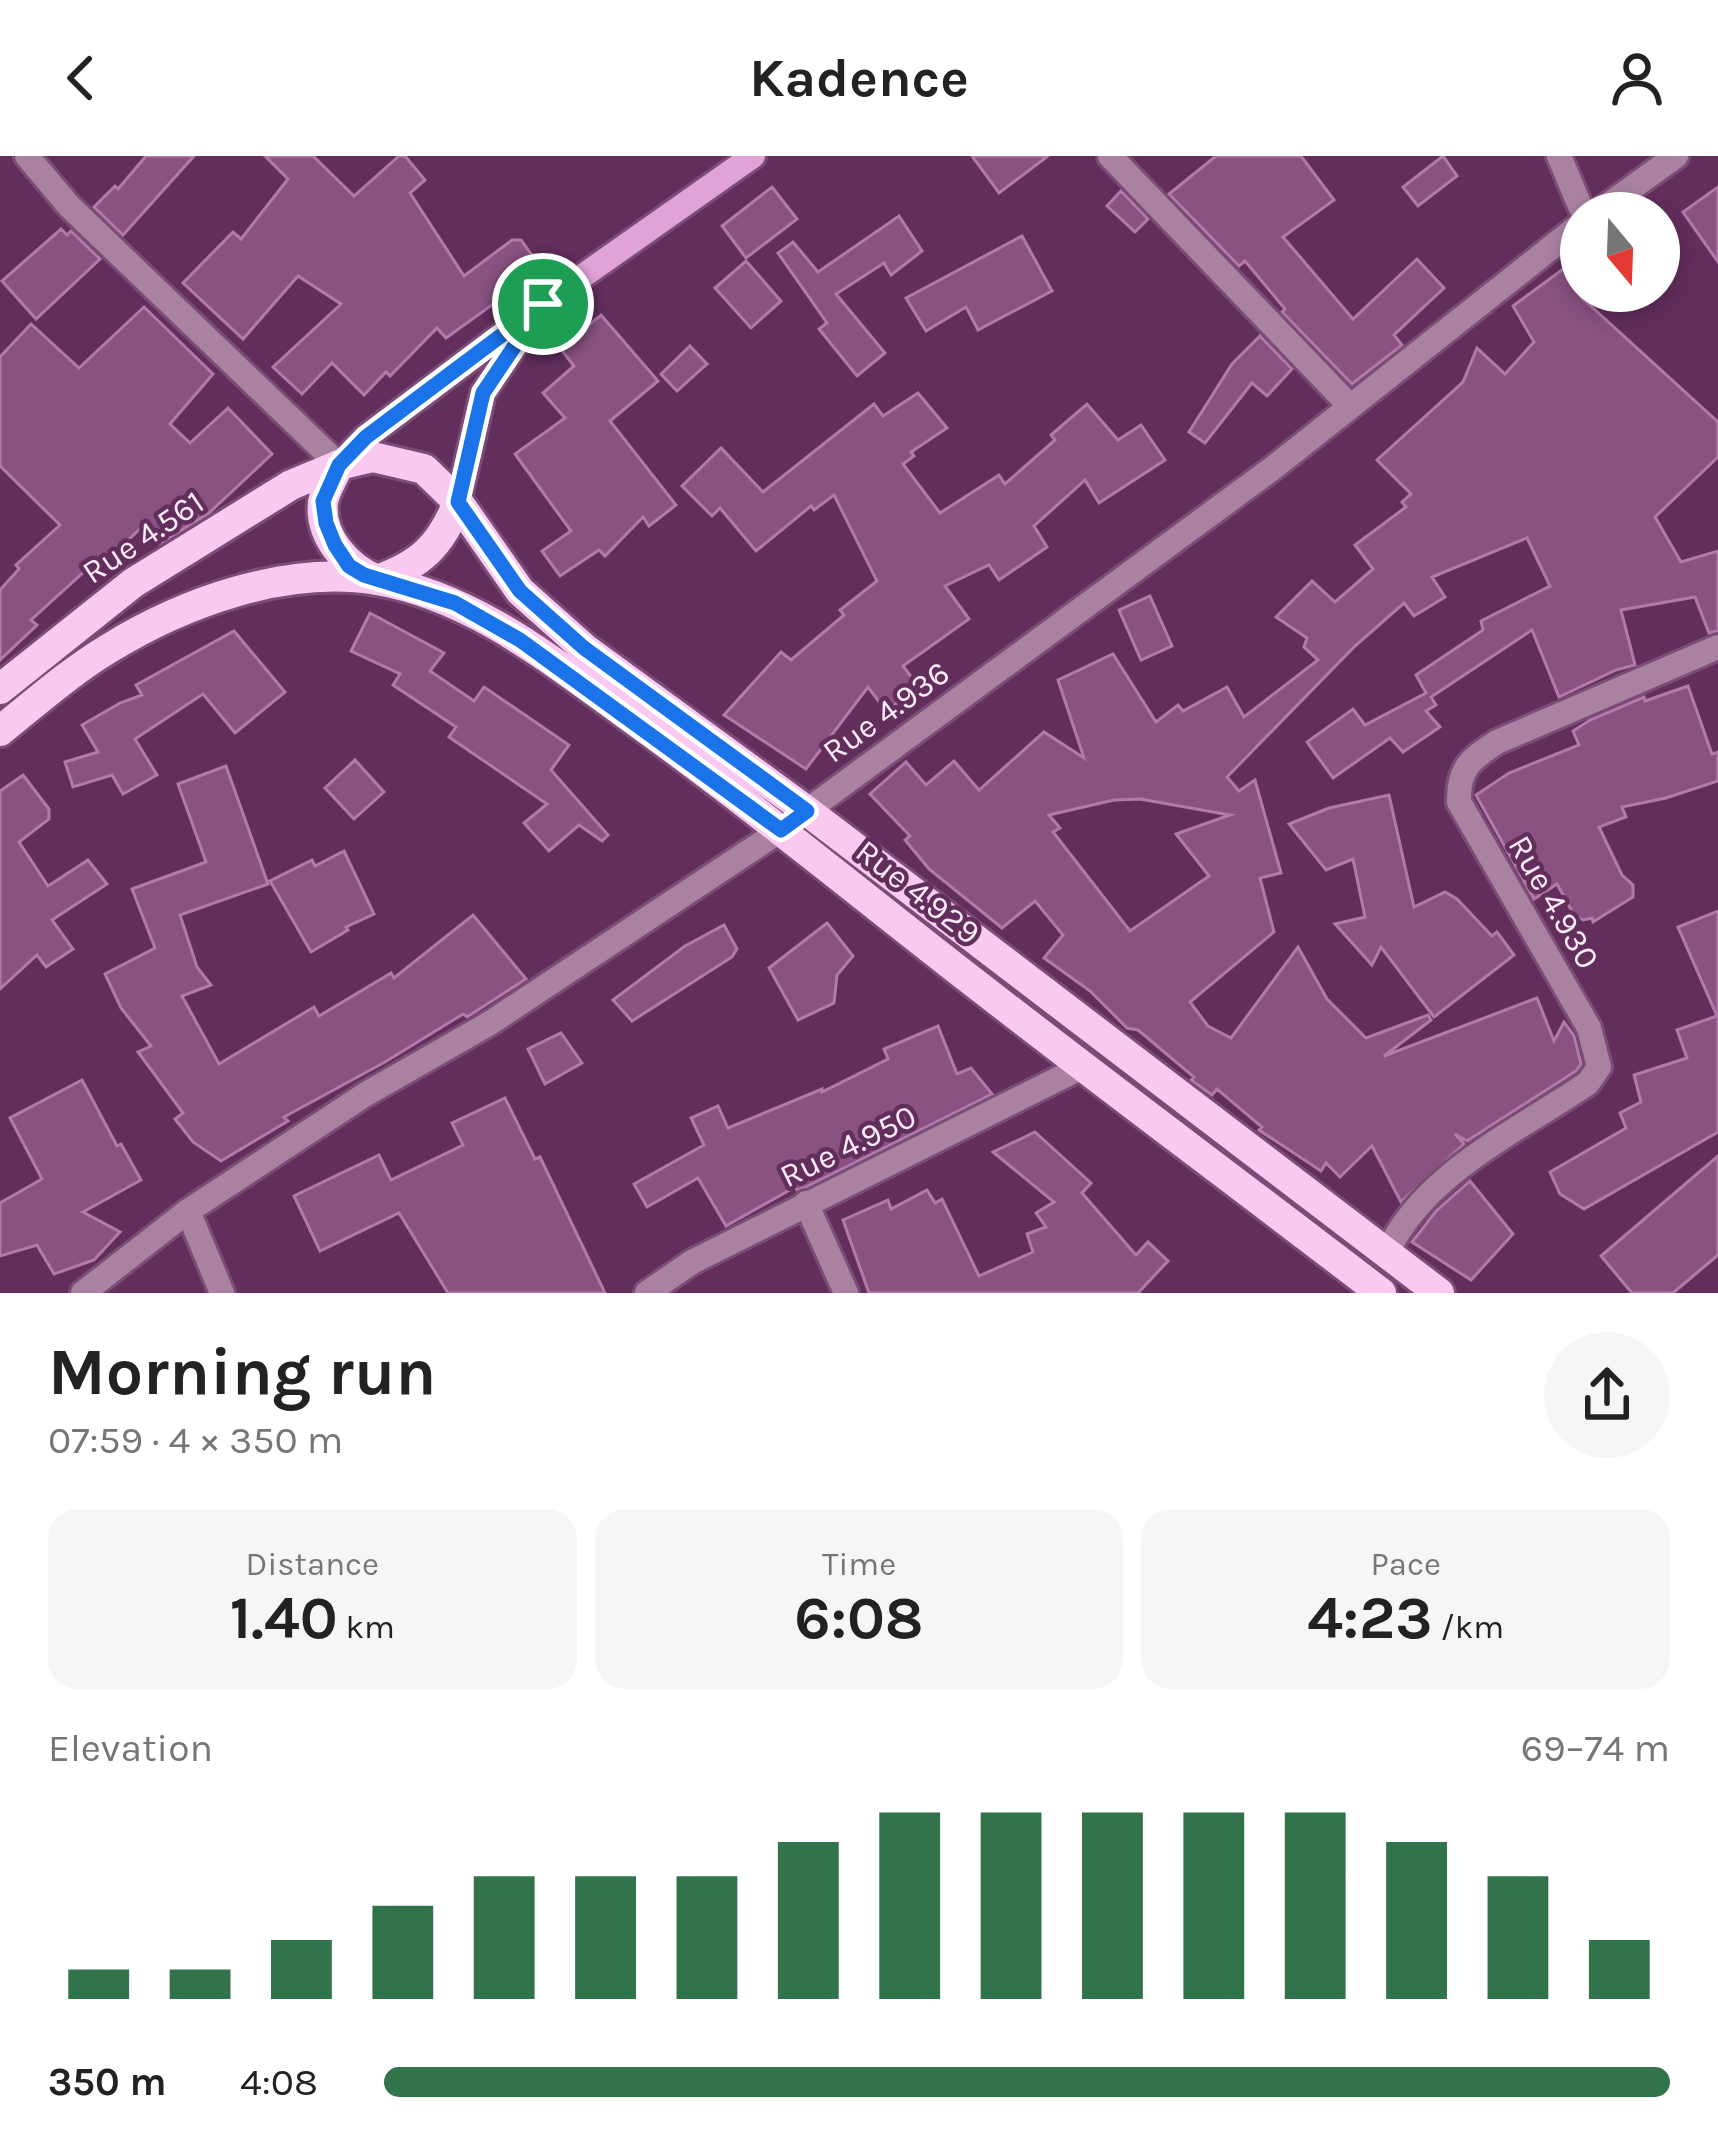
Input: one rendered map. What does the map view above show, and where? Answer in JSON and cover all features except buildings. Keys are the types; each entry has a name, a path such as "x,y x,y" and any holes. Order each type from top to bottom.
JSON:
{"main road":[{"name":"Rue 4.561","path":"339,465 366,437 543,304 753,156"},
{"name":"Rue 4.561","path":"458,502 483,393 543,304"},
{"name":"Rue 4.561","path":"0,689 133,583 257,504 339,465 373,457 424,470"},
{"path":"339,465 323,501 326,523 349,566 377,580 410,568 431,552 447,532 458,502"},
{"name":"Rue 4.929","path":"424,470 444,484 520,591 584,648 807,811 1439,1293"},
{"name":"Rue 4.929","path":"0,731 106,650 192,606 284,582 342,577 377,580 455,603 520,640 781,830 1381,1293"}],"street":[{"path":"27,156 69,206 339,465"},
{"path":"1110,156 1350,406"},
{"path":"1559,156 1574,192"},
{"path":"1626,192 1676,156"},
{"name":"Rue 4.936","path":"83,1293 188,1211 366,1094 490,1023 781,830 1273,468 1560,241"},
{"name":"Rue 4.930","path":"1387,1253 1398,1229 1444,1180 1588,1083 1599,1067 1588,1028 1459,802 1458,781 1466,762 1497,742 1718,647"},
{"name":"Rue 4.950","path":"647,1293 692,1262 1084,1066"},
{"path":"806,1203 846,1293"},
{"path":"188,1211 222,1293"}],"route":[{"path":"543,304 483,393 458,502 520,591 584,648 807,811 781,830 520,640 455,603 364,575 349,566 335,545 323,501 339,465 366,437 543,304"}]}
